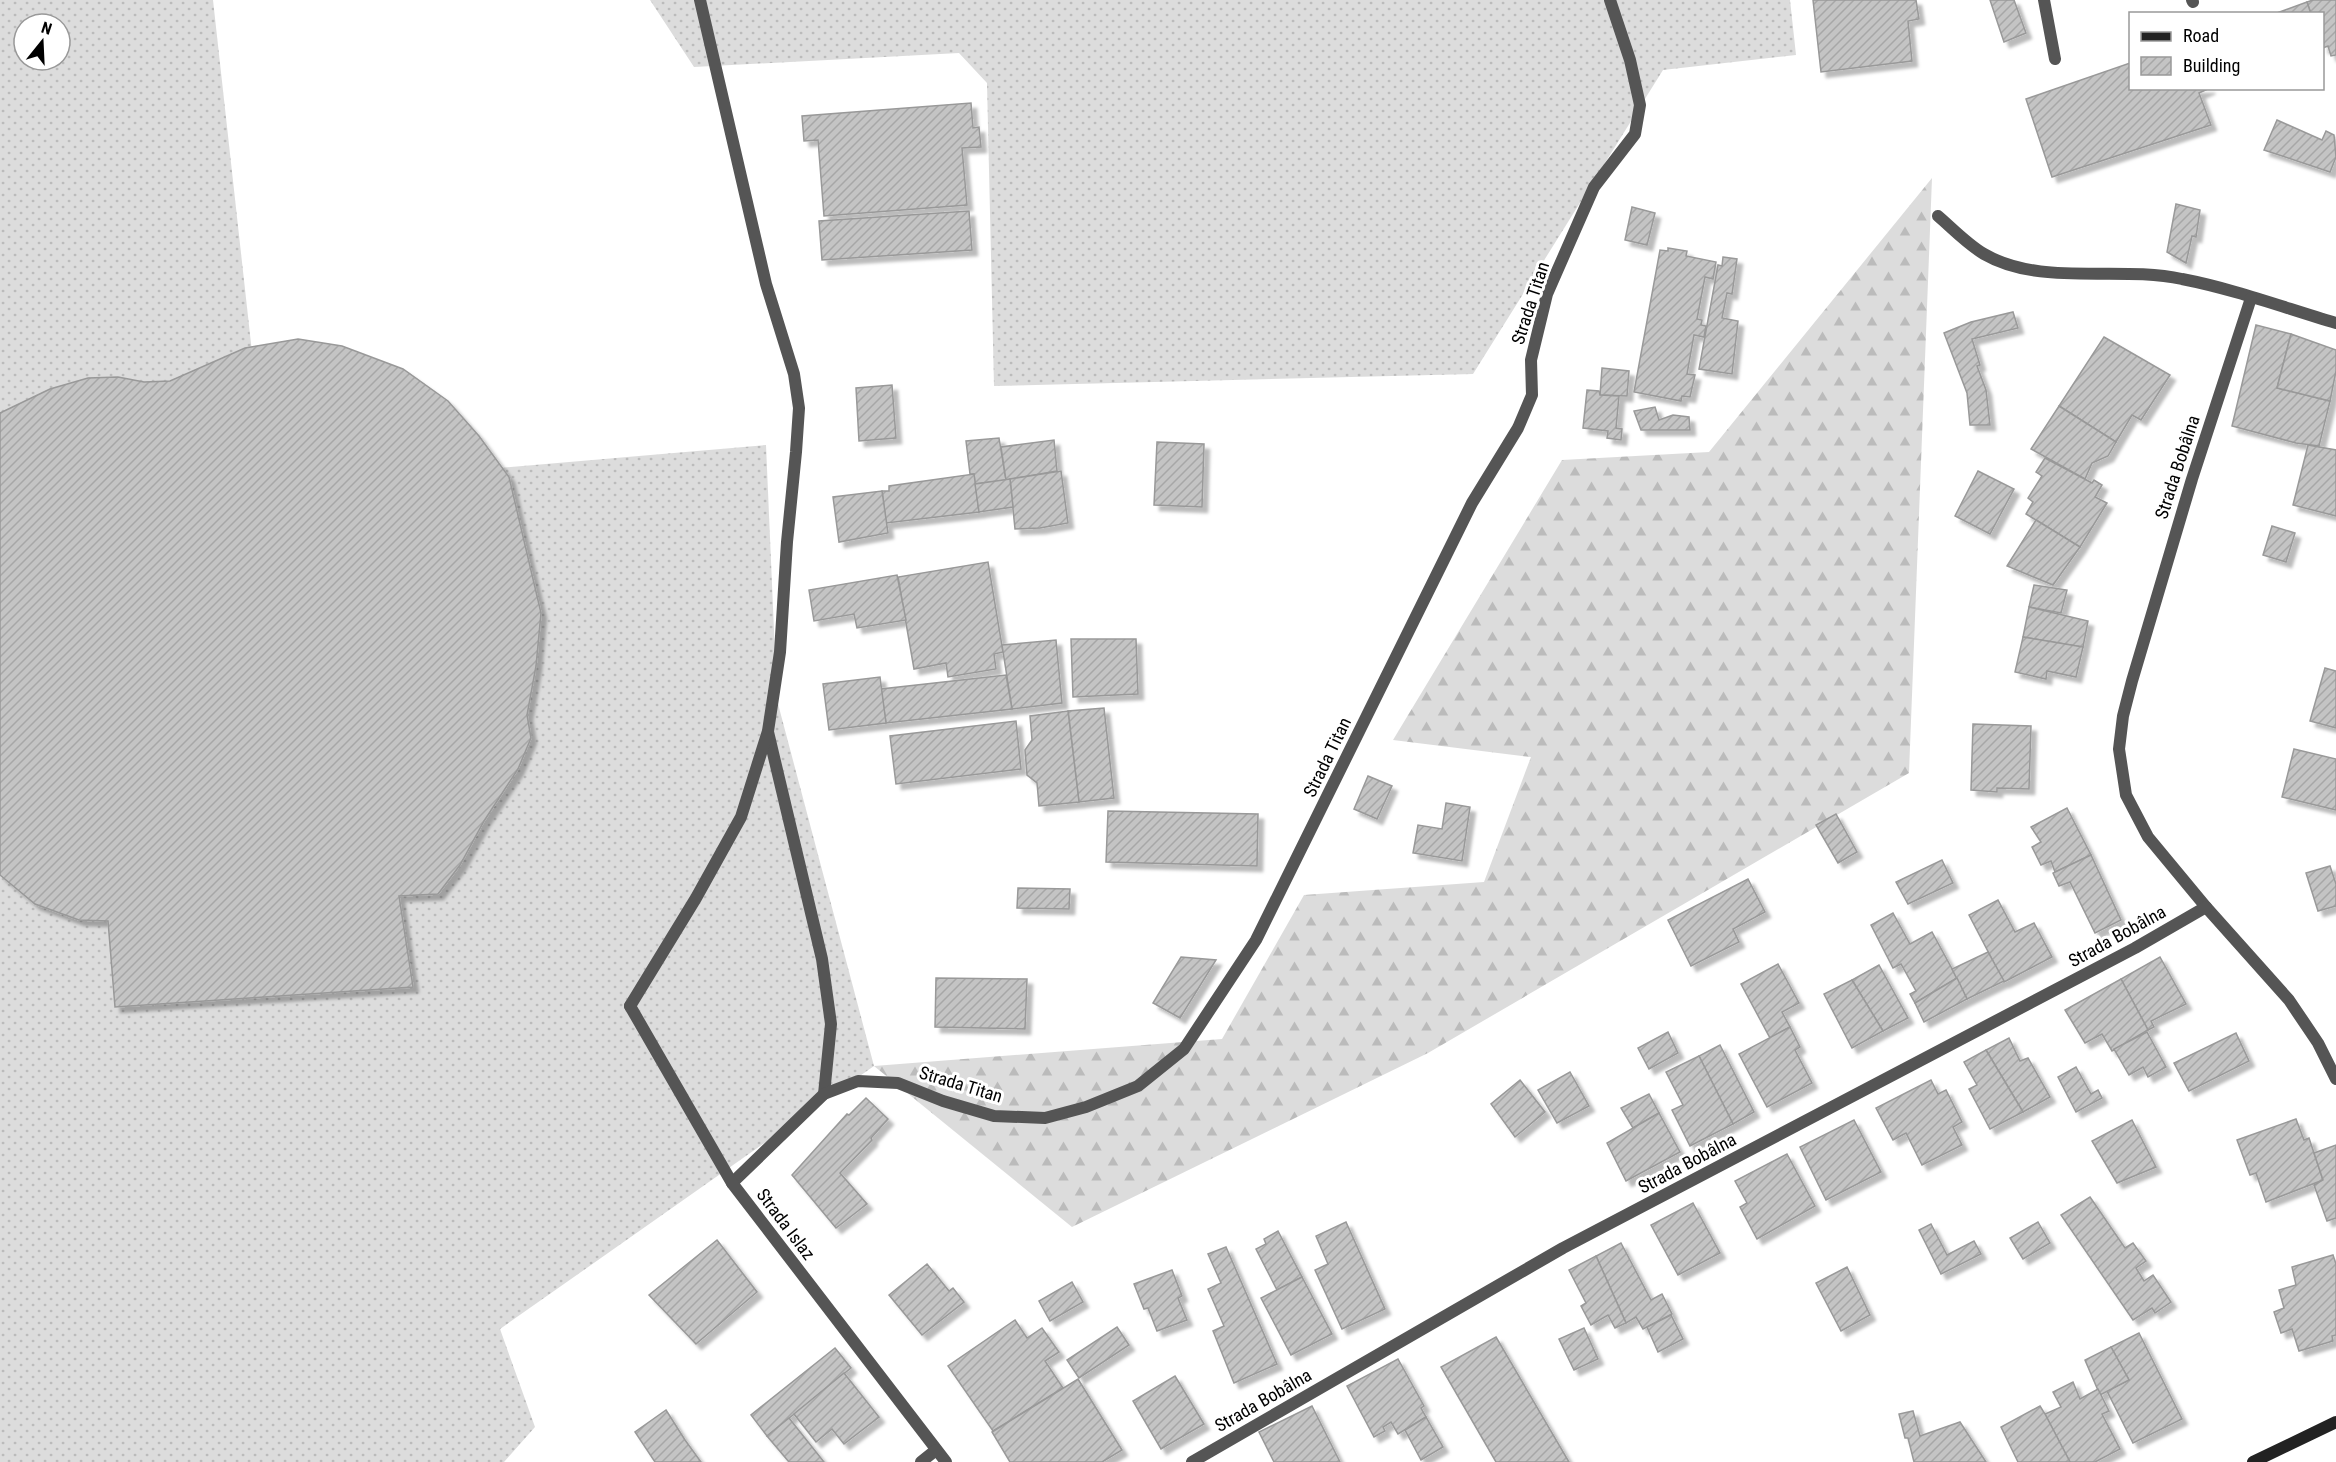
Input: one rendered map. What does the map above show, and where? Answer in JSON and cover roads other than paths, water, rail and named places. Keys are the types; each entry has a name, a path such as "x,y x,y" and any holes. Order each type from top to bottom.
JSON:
{"street":[{"path":"700,0 766,284 794,374 799,408 780,652 768,731 822,958 831,1024 824,1094"},
{"name":"Strada Titan","path":"732,1183 824,1094 858,1081 898,1083 943,1101 994,1116 1045,1118 1086,1107 1138,1086 1184,1049 1256,940 1472,503 1518,428 1532,395 1530,360 1547,294 1594,187 1635,134 1640,105 1630,60 1610,0"},
{"path":"2044,0 2055,59"},
{"path":"1938,216 1983,253 2008,265 2045,272 2149,274 2182,279 2336,323"},
{"name":"Strada Bobâlna","path":"2251,298 2192,479 2132,681 2123,716 2120,749 2126,795 2148,837 2206,907 2289,1000 2318,1043 2336,1079"},
{"name":"Strada Islaz","path":"768,731 741,817 696,898 630,1006 732,1183 946,1462"},
{"name":"Strada Bobâlna","path":"1192,1462 1563,1248 2135,948 2206,907"},
{"path":"2253,1462 2336,1422"},
{"path":"921,1462 936,1449"}]}
